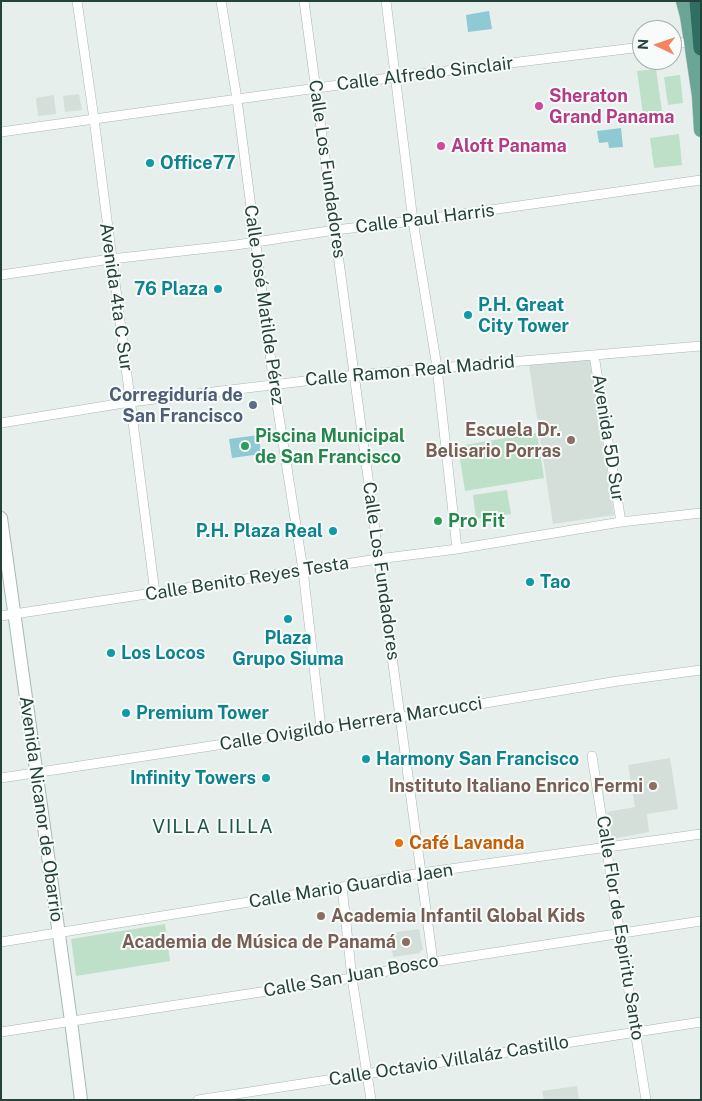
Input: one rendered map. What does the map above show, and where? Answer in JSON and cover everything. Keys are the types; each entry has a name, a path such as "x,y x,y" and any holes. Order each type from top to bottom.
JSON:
{"highway":[{"path":"696,45 697,1"}],"main road":[{"path":"686,6 696,45 701,130"},
{"name":"Avenida Nicanor de Obarrio","path":"1,518 81,1100"}],"street":[{"name":"Avenida 4ta C Sur","path":"77,1 155,593"},
{"name":"Calle José Matilde Pérez","path":"221,1 237,99 274,384 303,570 321,728"},
{"name":"Calle Los Fundadores","path":"304,1 433,962"},
{"path":"386,1 413,221 437,367 457,549"},
{"path":"682,44 696,45"},
{"name":"Calle Alfredo Sinclair","path":"1,132 396,77 632,49"},
{"name":"Calle Paul Harris","path":"1,275 111,259 413,221 701,180"},
{"name":"Calle Ramon Real Madrid","path":"1,423 130,402 354,374 701,346"},
{"name":"Avenida 5D Sur","path":"594,355 621,522"},
{"name":"Calle Benito Reyes Testa","path":"1,616 303,570 457,549 621,522 701,513"},
{"name":"Calle Ovigildo Herrera Marcucci","path":"1,778 401,717 618,681 701,670"},
{"name":"Calle Flor de Espiritu Santo","path":"592,756 646,1100"},
{"name":"Calle Mario Guardia Jaen","path":"1,942 421,873 701,834"},
{"path":"342,887 352,978 371,1100"},
{"name":"Calle San Juan Bosco","path":"1,1032 352,978 433,962 620,932 701,921"},
{"name":"Calle Octavio Villaláz Castillo","path":"198,1100 701,1022"}],"shaded area":[{"path":"79,94 82,110 65,112 63,96"},
{"path":"54,95 56,114 38,116 36,98"},
{"name":"Escuela Dr. Belisario Porras","path":"590,359 614,515 553,524 529,365"},
{"name":"Instituto Italiano Enrico Fermi","path":"670,758 678,809 647,814 649,832 612,839 607,812 635,807 628,765"},
{"name":"Academia de Música de Panamá","path":"419,929 423,950 420,953 393,957 389,933"},
{"path":"577,1086 579,1100 544,1100 542,1091"}],"green space":[{"path":"656,70 662,111 643,114 637,71"},
{"path":"680,75 683,103 668,105 664,77"},
{"path":"679,134 682,165 654,168 650,138"},
{"path":"537,433 544,478 465,491 458,446"},
{"path":"507,490 511,514 476,519 473,495"},
{"path":"165,924 170,961 76,976 71,939"}],"water":[{"path":"489,11 492,29 468,32 466,15"},
{"path":"621,128 623,147 609,148 608,142 599,143 597,131"},
{"name":"Piscina Municipal de San Francisco","path":"259,435 261,454 232,458 229,439"}],"place":[{"name":"Sheraton Grand Panama","path":"539,106"},
{"name":"Aloft Panama","path":"441,146"},
{"name":"Office77","path":"150,163"},
{"name":"76 Plaza","path":"218,289"},
{"name":"P.H. Great City Tower","path":"468,315"},
{"name":"Corregiduría de San Francisco","path":"253,405"},
{"name":"Escuela Dr. Belisario Porras","path":"571,440"},
{"name":"Piscina Municipal de San Francisco","path":"245,446"},
{"name":"Pro Fit","path":"438,521"},
{"name":"P.H. Plaza Real","path":"333,531"},
{"name":"Tao","path":"530,582"},
{"name":"Plaza Grupo Siuma","path":"288,619"},
{"name":"Los Locos","path":"111,653"},
{"name":"Premium Tower","path":"126,713"},
{"name":"Harmony San Francisco","path":"366,759"},
{"name":"Infinity Towers","path":"266,778"},
{"name":"Instituto Italiano Enrico Fermi","path":"653,786"},
{"name":"Café Lavanda","path":"399,843"},
{"name":"Academia Infantil Global Kids","path":"321,916"},
{"name":"Academia de Música de Panamá","path":"406,942"}],"district":[{"name":"VILLA LILLA","path":"213,827"}]}
